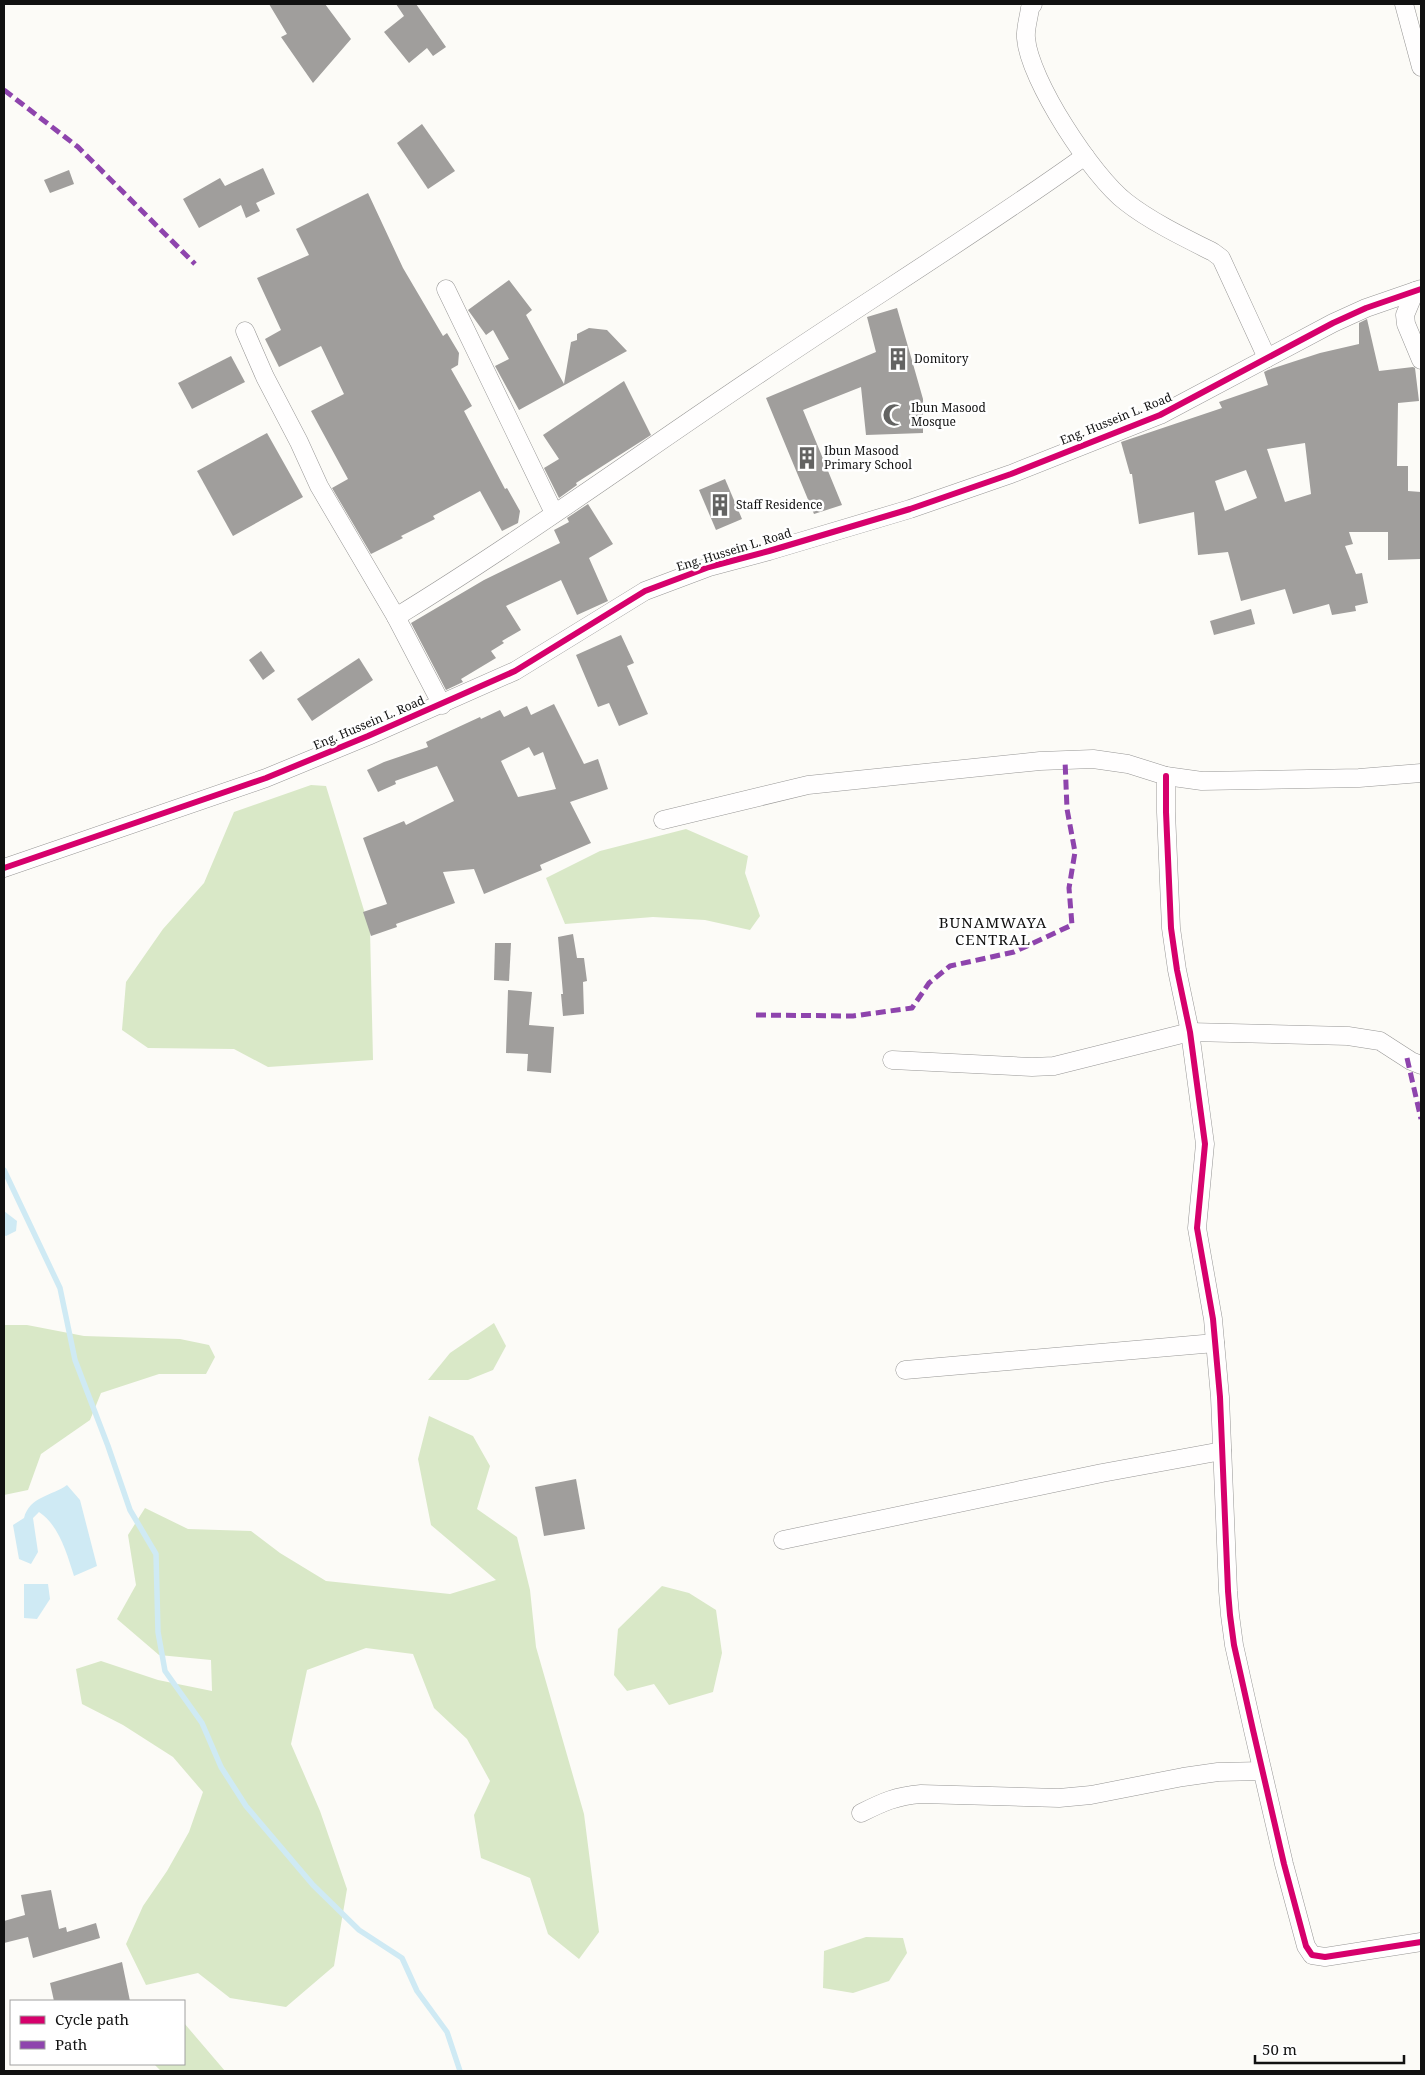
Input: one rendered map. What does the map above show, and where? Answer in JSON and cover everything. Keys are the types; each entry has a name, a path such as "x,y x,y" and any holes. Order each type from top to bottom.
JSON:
{"street":[{"path":"1033,4 1030,8 1026,37 1031,61 1050,102 1085,156 1114,191 1126,202 1221,258 1267,358"},
{"path":"1404,4 1421,67"},
{"path":"396,617 460,578 853,311 1011,208 1085,156"},
{"path":"446,289 554,513"},
{"path":"1418,290 1405,315 1406,324 1421,360"},
{"name":"Eng. Hussein L. Road","path":"4,868 266,778 442,704 515,671 645,591 709,567 910,510 1011,474 1160,415 1333,322 1418,290"},
{"path":"246,331 281,409 299,442 319,486 396,617 442,704"},
{"path":"663,820 808,785 1040,761 1094,759 1128,764 1166,776 1212,780 1358,778 1421,773"},
{"path":"1166,776 1171,928 1177,970 1190,1032 1205,1144 1197,1228 1213,1319 1230,1615 1234,1645 1284,1864 1306,1946 1312,1955 1325,1957 1421,1942"},
{"path":"892,1060 1032,1067 1054,1066 1190,1032 1348,1036 1380,1041 1411,1061 1421,1065"},
{"path":"905,1370 1215,1343"},
{"path":"782,1540 1222,1451"},
{"path":"861,1814 884,1801 900,1796 921,1794 1060,1798 1091,1796 1183,1777 1218,1772 1262,1770"}],"green space":[{"path":"311,785 326,786 370,930 373,1060 268,1067 234,1049 148,1048 122,1030 126,982 163,929 204,883 234,812"},
{"path":"686,829 748,856 745,873 760,916 750,930 705,920 653,917 565,924 546,878 600,851"},
{"path":"494,1323 506,1346 493,1370 468,1380 428,1380 450,1353"},
{"path":"4,1325 27,1325 84,1336 180,1339 209,1345 215,1357 206,1374 159,1374 101,1393 90,1420 41,1454 28,1490 4,1495"},
{"path":"429,1416 473,1436 490,1466 477,1509 517,1537 530,1590 536,1647 584,1814 599,1932 579,1959 548,1934 530,1878 481,1858 474,1815 490,1781 467,1739 434,1708 413,1654 366,1648 307,1670 291,1744 320,1811 347,1889 334,1966 286,2007 230,1998 198,1973 146,1985 126,1944 143,1906 167,1871 189,1832 203,1792 173,1757 123,1725 82,1704 76,1669 101,1661 158,1680 212,1691 211,1660 159,1655 117,1619 136,1585 128,1535 145,1508 188,1529 251,1531 280,1553 326,1581 450,1594 496,1580 431,1525 418,1459"},
{"path":"662,1586 689,1593 716,1610 722,1653 713,1692 669,1705 654,1684 627,1691 614,1675 618,1629"},
{"path":"866,1937 903,1938 907,1953 889,1981 853,1993 823,1988 824,1951"},
{"path":"185,2024 225,2071 161,2071 155,2065 185,2065"}],"water":[{"path":"4,1211 17,1221 16,1231 6,1236 4,1235"},
{"path":"67,1485 80,1500 97,1566 74,1576 57,1532 52,1524 39,1512 33,1518 38,1552 31,1564 19,1559 13,1525 24,1518 31,1505 36,1501"},
{"path":"24,1584 48,1584 50,1599 37,1619 24,1618"}],"building":[{"path":"269,4 325,4 351,39 313,83 281,37 287,34"},
{"path":"396,4 416,4 446,47 433,56 427,48 409,63 384,32 404,16"},
{"path":"422,124 455,171 428,189 397,143"},
{"path":"263,168 275,194 256,203 260,211 246,218 241,205 199,228 183,199 220,178 225,186"},
{"path":"69,170 74,184 50,193 44,180"},
{"path":"368,193 403,268 443,336 447,333 459,353 458,365 451,369 472,406 464,411 505,489 507,488 520,511 518,523 502,531 480,491 433,516 435,519 401,536 403,538 371,554 332,488 348,479 311,411 344,394 321,346 279,367 265,339 281,330 257,278 309,255 296,229"},
{"path":"509,280 532,310 526,315 564,384 571,342 577,340 577,334 589,328 607,330 627,351 519,410 495,366 509,359 493,330 486,335 468,310"},
{"path":"897,308 923,399 923,433 866,435 861,387 803,410 842,505 814,514 766,398 876,352 867,317"},
{"path":"1367,319 1379,371 1415,368 1419,401 1398,403 1397,466 1408,466 1408,491 1421,492 1421,559 1388,560 1388,532 1349,532 1353,544 1345,546 1356,574 1362,573 1368,603 1355,606 1356,611 1332,615 1329,604 1293,614 1285,589 1241,601 1228,552 1198,555 1194,512 1139,524 1132,474 1130,474 1121,442 1222,408 1219,402 1268,385 1264,372 1268,370 1320,353 1359,344 1359,323","holes":["1305,443 1311,494 1285,502 1267,449","1246,470 1257,498 1225,511 1215,481"]},
{"path":"231,356 245,382 192,409 178,383"},
{"path":"624,381 651,435 576,483 577,485 559,498 544,468 559,459 543,435"},
{"path":"267,433 303,497 233,536 197,471"},
{"name":"Staff Residence","path":"725,479 742,519 716,530 699,490"},
{"path":"588,504 613,544 589,558 608,601 577,615 561,580 506,606 521,630 502,641 504,643 491,651 496,658 461,679 463,682 446,690 411,623 484,580 560,543 554,530 569,522 567,518"},
{"path":"1251,609 1255,624 1214,635 1210,621"},
{"path":"621,635 634,663 627,666 648,714 619,726 609,703 598,707 576,655"},
{"path":"261,651 275,671 263,680 249,660"},
{"path":"359,658 373,680 312,721 297,699"},
{"path":"554,704 584,764 598,759 608,789 570,802 591,843 540,865 542,870 484,894 474,869 443,872 455,903 396,924 397,927 371,936 363,912 387,904 363,838 404,821 406,825 454,801 437,766 395,781 396,784 378,792 367,770 428,747 426,742 480,717 481,719 500,710 504,717 527,706 531,715","holes":["529,747 534,756 543,752 556,789 518,797 501,761"]},
{"path":"573,934 577,958 584,958 587,981 583,982 584,1014 563,1016 558,937"},
{"path":"495,943 511,943 509,981 494,980"},
{"path":"508,990 532,992 529,1025 554,1027 551,1073 527,1071 528,1054 506,1053"},
{"path":"576,1479 585,1529 544,1536 535,1487"},
{"path":"51,1890 59,1929 66,1927 67,1932 96,1923 100,1938 33,1958 28,1937 4,1943 4,1921 25,1915 21,1895"},
{"path":"122,1962 130,2000 54,2000 50,1983"}],"waterway":[{"path":"4,1170 60,1288 75,1360 130,1510 156,1554 158,1632 165,1671 202,1723 221,1767 246,1806 313,1885 359,1930 402,1958 417,1991 447,2032 460,2071"}],"marked path":[{"path":"4,90 78,147 195,264"},
{"path":"756,1015 853,1016 912,1008 929,983 950,966 1014,952 1072,925 1069,888 1075,852 1067,809 1065,760"},
{"path":"1407,1058 1421,1119"}],"cycle path":[{"path":"4,868 266,778 368,736 515,671 645,591 709,567 910,509 1011,474 1160,415 1333,323 1366,308 1421,289"},
{"path":"1166,776 1171,928 1177,970 1190,1032 1205,1144 1197,1228 1213,1319 1220,1397 1228,1591 1234,1645 1284,1864 1306,1946 1312,1955 1325,1957 1421,1942"}],"place":[{"name":"Domitory","path":"898,359"},
{"name":"Ibun Masood Mosque","path":"894,415"},
{"name":"Ibun Masood Primary School","path":"807,458"},
{"name":"Staff Residence","path":"720,505"}],"district":[{"name":"BUNAMWAYA CENTRAL","path":"993,932"}]}
